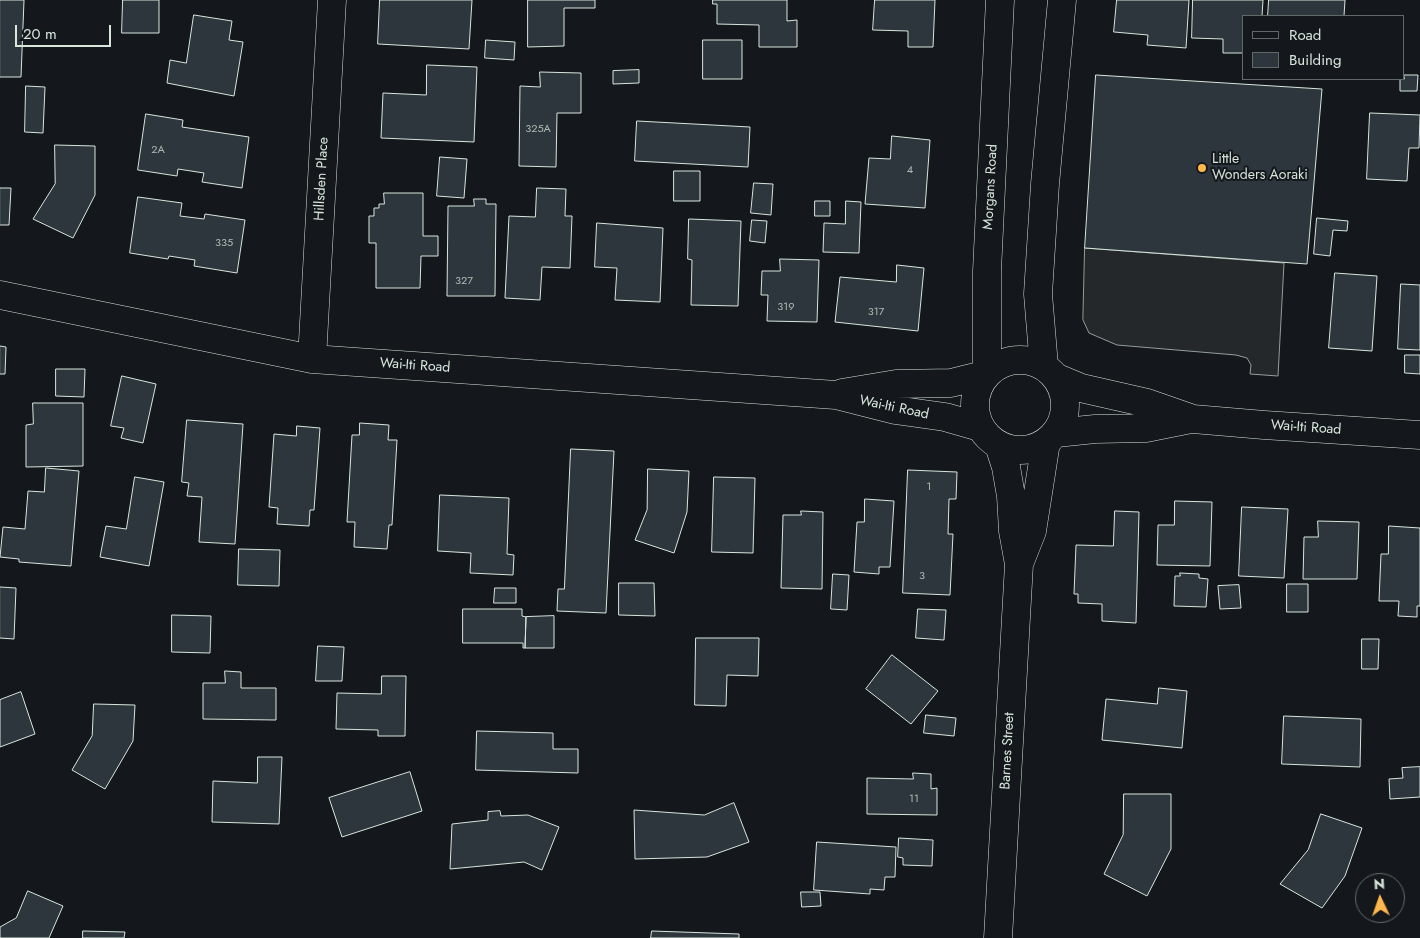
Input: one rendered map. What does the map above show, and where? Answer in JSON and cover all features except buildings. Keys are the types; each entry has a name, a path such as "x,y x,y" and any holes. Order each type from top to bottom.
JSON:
{"street":[{"name":"Hillsden Place","path":"312,359 332,0"},
{"name":"Morgans Road","path":"987,374 988,270 1000,0"},
{"path":"1050,372 1029,360 1014,360 999,365 987,374 978,388 974,403 976,416 989,436 1011,449 1036,448 1051,438 1063,420 1065,406 1063,392 1050,372 1038,294 1045,184 1062,0"},
{"name":"Wai-Iti Road","path":"0,295 312,359 836,395 895,410 945,417 989,436"},
{"name":"Wai-Iti Road","path":"1050,372 1081,388 1147,403 1193,419"},
{"name":"Wai-Iti Road","path":"836,395 896,384 951,383 987,374"},
{"name":"Wai-Iti Road","path":"1051,438 1095,429 1146,428 1193,419 1420,435"},
{"name":"Barnes Street","path":"989,436 1006,467 1011,496 1013,531 1019,564 998,938"},
{"name":"Barnes Street","path":"1019,564 1032,531 1051,438"}],"shaded area":[{"path":"1085,248 1284,263 1278,376 1250,374 1251,365 1247,358 1236,355 1117,345 1089,333 1083,320"}],"place":[{"name":"Little Wonders Aoraki","path":"1202,168"}]}
